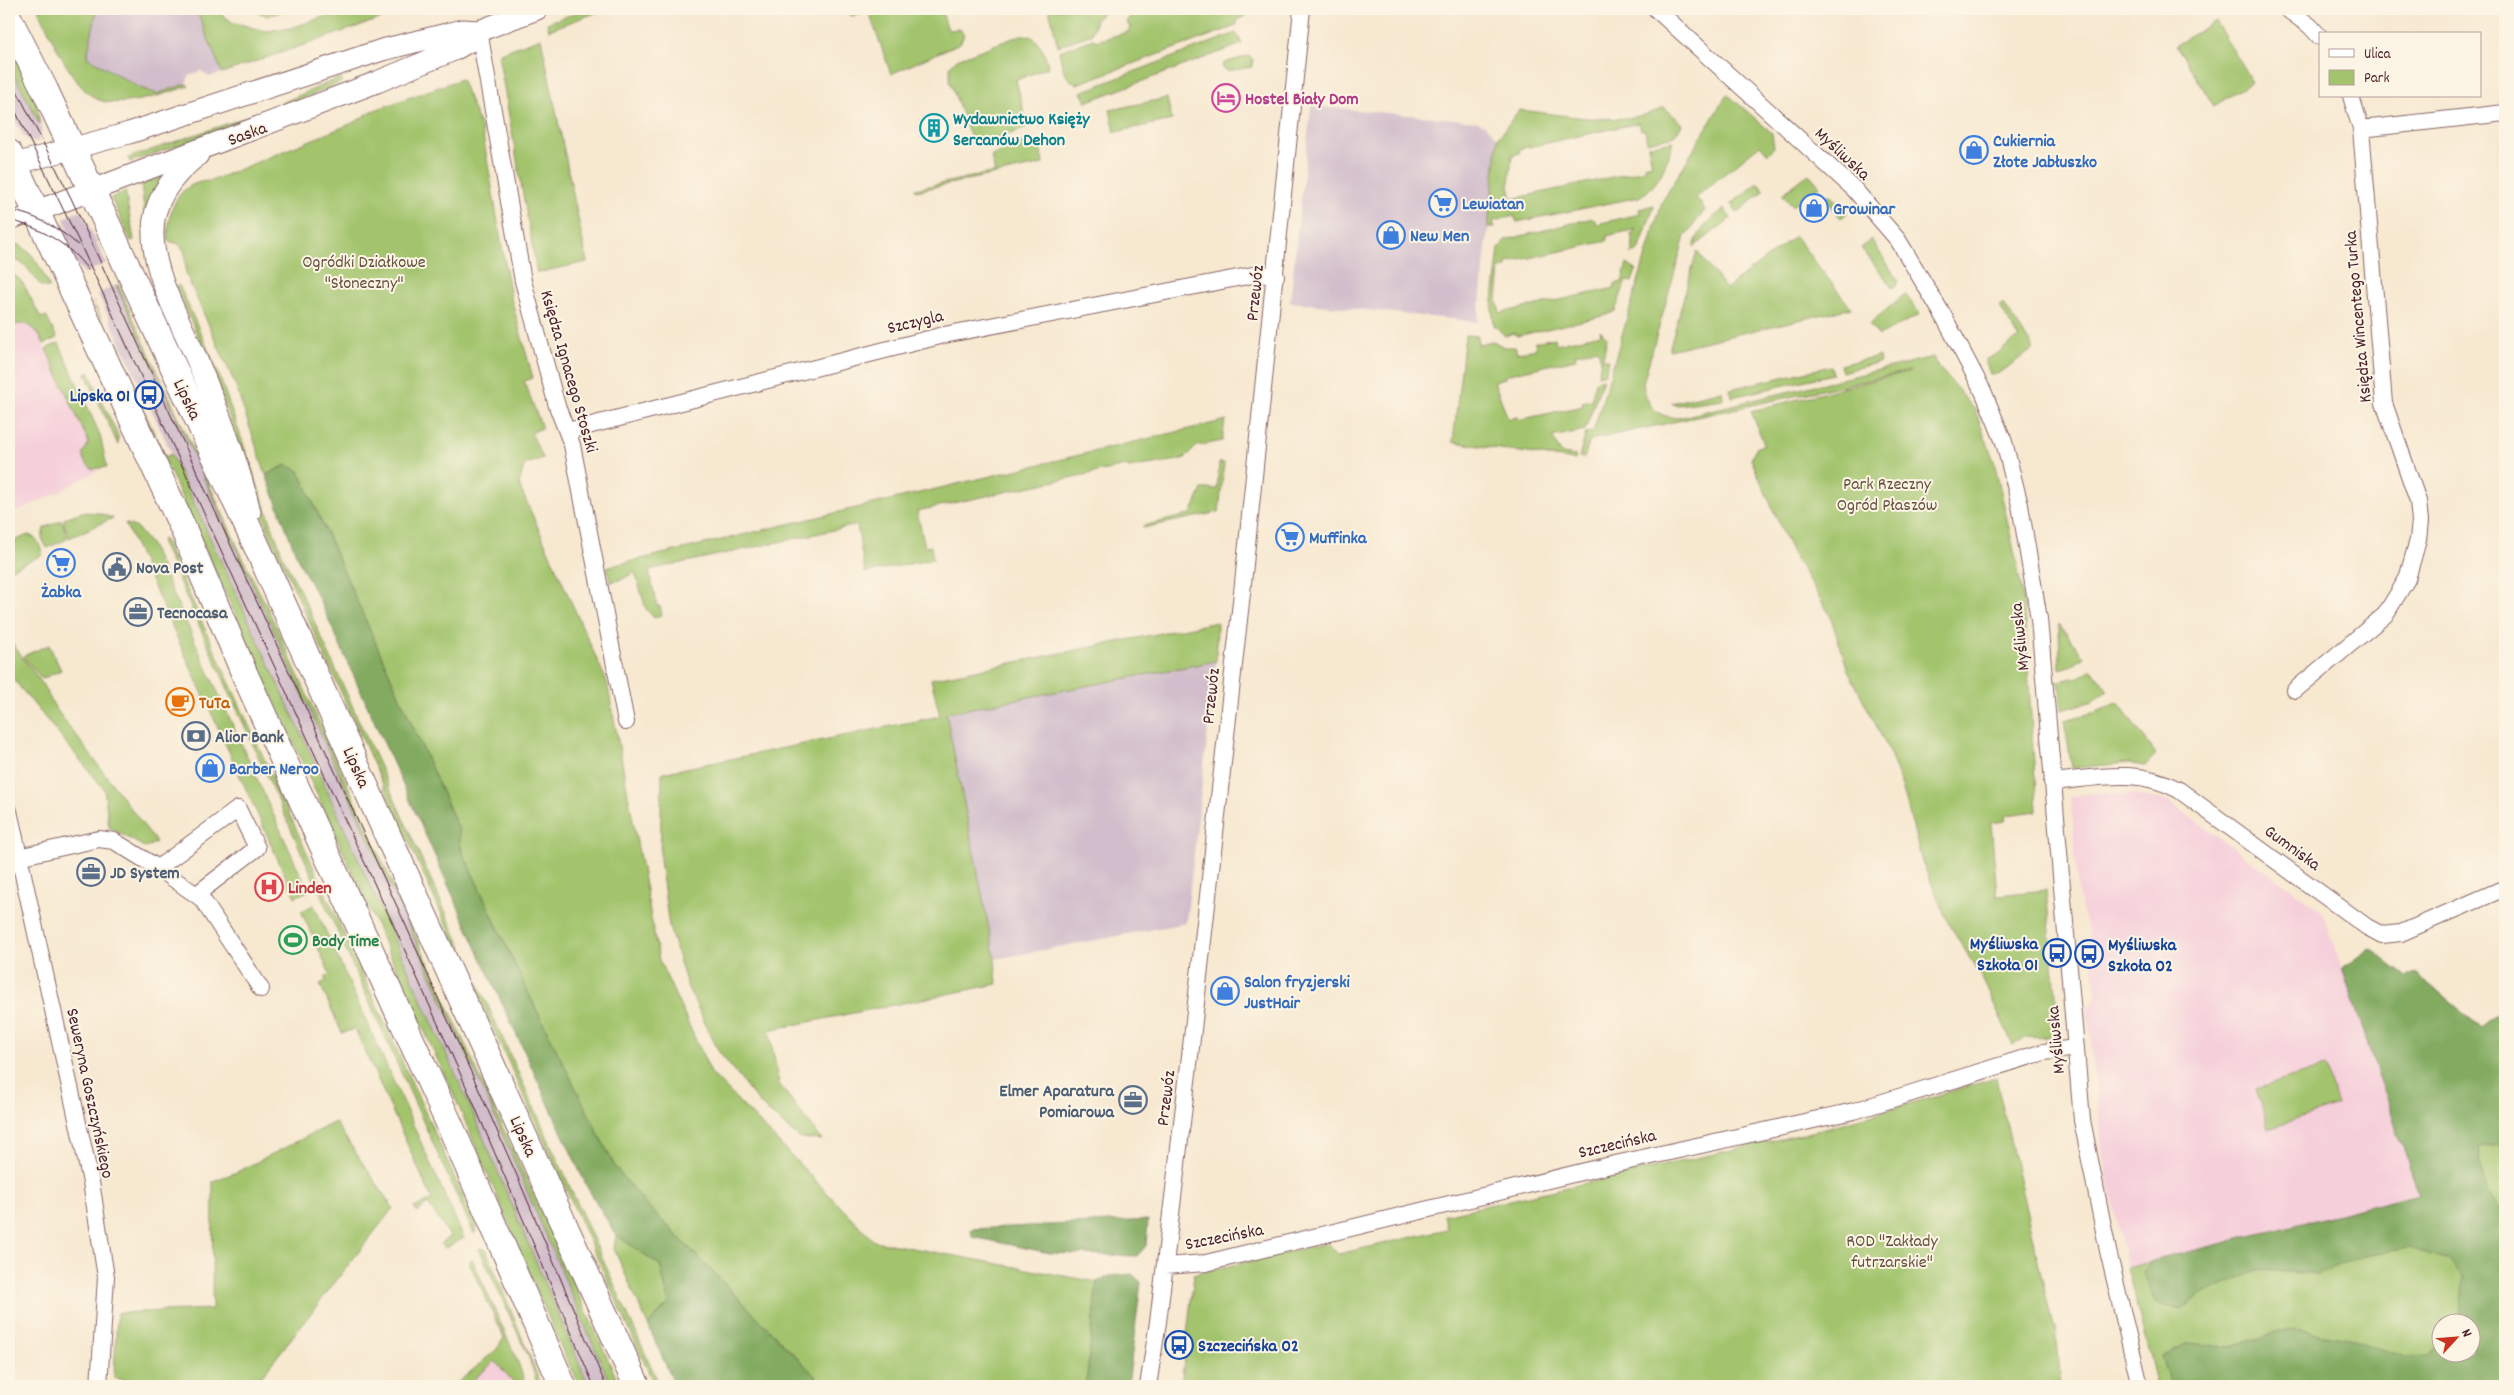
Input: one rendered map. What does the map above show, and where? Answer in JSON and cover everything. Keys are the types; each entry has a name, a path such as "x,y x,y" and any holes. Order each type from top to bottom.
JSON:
{"main road":[{"name":"Lipska","path":"9,19 73,149 258,549 637,1386"},
{"path":"11,161 37,212 183,528 245,675 456,1140 562,1386"}],"street":[{"name":"Saska","path":"9,222 210,147 449,52 468,42 479,31 537,9"},
{"name":"Przewóz","path":"1148,1386 1165,1266 1242,593 1302,9"},
{"name":"Myśliwska","path":"1656,9 1854,189 1898,240 1943,315 1983,391 2004,442 2014,478 2028,548 2039,619 2082,1120 2089,1162 2140,1386"},
{"path":"2287,9 2319,35"},
{"name":"Saska","path":"11,161 73,149 182,116 382,50 463,30 479,31"},
{"name":"Księdza Ignacego Stoszki","path":"479,31 523,281 557,406 568,431 586,509 626,722"},
{"name":"Księdza Wincentego Turka","path":"2295,690 2385,614 2407,579 2418,540 2420,521 2418,501 2384,403 2361,129 2352,98"},
{"path":"2361,129 2505,112"},
{"path":"210,147 184,167 164,193 153,224 154,247 160,274 225,431 245,493 258,549"},
{"name":"Szczygla","path":"568,431 944,334 1258,274 1276,276"},
{"name":"Gumniska","path":"2052,782 2132,775 2150,777 2166,783 2367,927 2382,935 2402,933 2505,888"},
{"path":"158,868 238,809 257,848 197,894"},
{"name":"Seweryna Goszczyńskiego","path":"9,812 14,858 91,1182 106,1277 99,1386"},
{"path":"14,858 107,839 158,868 197,894 207,905 261,989"},
{"name":"Szczecińska","path":"1165,1266 1214,1261 1602,1167 1854,1111 2044,1052 2076,1048"}],"shaded area":[{"path":"97,9 196,9 222,73 209,77 201,71 189,76 186,84 157,94 138,87 86,57"},
{"path":"9,64 42,130 38,142 30,141 22,134 9,108"},
{"path":"1311,106 1476,121 1485,125 1498,138 1478,322 1290,302"},
{"path":"74,212 82,212 106,263 85,273 72,259 62,229 62,227 70,231 64,219"},
{"path":"116,285 486,1096 611,1386 589,1386 469,1104 302,735 98,294"},
{"path":"24,323 32,326 38,333 89,443 87,446 92,469 99,470 55,494 9,515 9,327"},
{"path":"1216,661 1186,923 995,959 946,713"},
{"path":"2090,793 2135,795 2167,801 2322,911 2419,1194 2127,1268 2103,1156 2087,1007 2096,1000 2089,932 2078,895 2071,797"},
{"path":"497,1349 519,1386 454,1386"}],"green space":[{"path":"38,9 97,9 87,57 138,87 157,94 186,84 189,86 134,101 102,101 91,96 72,75"},
{"path":"196,9 215,9 232,22 266,31 291,28 346,9 409,9 222,73"},
{"path":"249,9 289,9 268,16"},
{"path":"587,9 606,9 549,30 547,23"},
{"path":"842,9 941,9 948,30 960,29 964,35 960,43 891,74 869,12 852,16"},
{"path":"1049,9 1108,9 1096,19 1092,34 1058,46"},
{"path":"1131,9 1247,9 1249,13 1238,20 1236,26 1077,84 1072,81 1066,75 1059,51 1094,39 1096,41 1128,32 1130,27 1126,22 1131,15"},
{"path":"2215,21 2252,82 2214,106 2176,45"},
{"path":"1236,33 1242,44 1086,102 1081,92"},
{"path":"1021,35 1033,37 1037,41 1043,50 1049,67 1016,80 1027,124 1025,129 976,145 972,141 950,82 950,66 957,59"},
{"path":"541,38 587,262 537,273 499,59 500,53"},
{"path":"9,44 36,101 40,125 9,64"},
{"path":"1248,56 1253,59 1252,67 1227,71 1222,67 1224,63"},
{"path":"339,78 342,79 342,82 262,116 130,162 128,158 261,112"},
{"name":"Ogródki Działkowe \"Słoneczny\"","path":"461,79 482,130 511,298 533,378 524,381 542,428 531,433 543,458 524,465 519,485 607,682 659,960 711,1073 874,1241 1097,1282 1086,1386 824,1385 642,1200 615,1167 534,1005 461,849 459,830 299,471 286,465 266,475 235,384 186,274 185,252 179,244 168,241 170,219 176,200 182,192 199,182 211,181 355,122 372,111"},
{"name":"Park Rzeczny Ogród Płaszów","path":"1727,94 1772,133 1774,148 1768,154 1760,145 1696,197 1705,210 1685,236 1643,383 1647,398 1657,412 1678,418 1933,357 1937,365 1975,410 1994,461 2017,564 2024,606 2037,811 2006,815 2005,821 1991,823 1997,895 2046,890 2059,1027 2048,1036 2026,1038 2013,1045 1983,980 1948,922 1922,861 1903,789 1889,751 1848,670 1830,615 1791,551 1751,459 1756,448 1764,444 1751,411 1910,371 1590,440 1584,458 1579,457 1586,433 1593,432 1662,202"},
{"path":"1167,98 1172,120 1115,132 1110,110"},
{"path":"1664,107 1683,124 1674,136 1647,142 1645,130 1641,130 1639,123 1519,149 1520,153 1512,155 1509,186 1512,199 1645,170 1644,166 1652,164 1648,146 1673,141 1658,180 1639,197 1517,222 1514,216 1493,221 1495,227 1488,228 1498,138 1519,110 1573,117 1612,119 1649,114"},
{"path":"1029,141 1031,148 1040,145 1043,164 916,191 915,189 995,172 991,157"},
{"path":"1807,175 1810,175 1820,186 1792,206 1783,195"},
{"path":"164,176 146,225 141,184"},
{"path":"1758,183 1764,191 1737,213 1731,204"},
{"path":"125,191 134,240 131,241 111,198"},
{"path":"1830,194 1847,213 1841,218 1825,198"},
{"path":"1654,205 1639,251 1632,252 1631,255 1633,243 1631,234 1636,229 1607,236 1607,241 1507,263 1507,267 1500,269 1497,300 1500,313 1615,288 1614,284 1622,282 1627,264 1636,270 1632,282 1626,281 1615,311 1607,315 1517,336 1515,333 1505,336 1494,325 1492,309 1499,249 1505,240 1593,218 1597,224 1640,214 1639,209"},
{"path":"1724,209 1731,218 1694,247 1698,235 1709,221"},
{"path":"1795,236 1851,308 1669,350 1697,251 1726,289"},
{"path":"1871,239 1899,282 1893,288 1861,248"},
{"path":"9,242 17,244 30,253 50,288 41,286 25,265 9,256"},
{"path":"9,270 23,283 41,318 46,316 57,338 44,344 34,329 26,324 9,327"},
{"path":"116,285 118,285 268,609 620,1386 611,1386 486,1096"},
{"path":"179,285 218,372 283,557 303,597 660,1386 655,1386 270,535 214,373 176,287"},
{"path":"1905,294 1920,314 1879,336 1869,324"},
{"path":"93,302 165,457 171,454 302,735 469,1104 589,1386 580,1386 564,1354 460,1109"},
{"path":"2003,303 2034,349 1997,374 1990,374 1985,360 2019,337 2000,307"},
{"path":"1600,330 1607,337 1603,358 1609,360 1605,373 1598,375 1601,361 1598,349 1575,354 1576,359 1505,375 1505,378 1494,381 1508,419 1517,417 1518,420 1583,406 1582,402 1591,400 1596,381 1603,379 1585,430 1552,437 1562,454 1576,456 1575,460 1453,442 1465,335 1478,336 1478,345 1493,341 1504,347 1515,347 1517,353 1536,349 1535,342 1555,338 1556,344 1601,334"},
{"path":"59,343 100,435 107,467 92,469 84,461 83,453 89,443 46,349"},
{"path":"1879,356 1880,362 1842,372 1840,365"},
{"path":"1831,366 1833,374 1732,397 1730,389"},
{"path":"89,372 118,436 118,445 86,374"},
{"path":"1722,391 1723,399 1678,405 1671,403"},
{"path":"1227,420 1225,421 1222,441 1197,446 1184,459 1129,468 1125,466 917,511 925,547 931,546 933,559 865,573 857,525 649,570 657,606 660,606 662,615 654,618 646,609 635,572 623,579 610,582 607,567"},
{"path":"1219,463 1224,463 1219,512 1143,528 1143,526 1191,514 1202,489 1217,489"},
{"path":"286,465 299,471 459,830 461,849 534,1005 615,1167 642,1200 811,1372 824,1385 831,1386 675,1386 648,1325 669,1303 660,1265 616,1235 587,1187 320,601 299,562 266,475"},
{"path":"82,512 98,513 113,518 69,538 64,524 65,518"},
{"path":"62,520 67,539 47,548 42,538 44,528"},
{"path":"125,523 137,528 151,545 308,891 295,897"},
{"path":"28,535 34,537 38,542 42,555 9,570 9,543"},
{"path":"164,539 437,1138 477,1228 474,1234 161,541"},
{"path":"1217,622 1216,661 946,713 995,959 997,984 769,1030 779,1084 822,1140 799,1138 761,1105 719,1052 688,988 669,927 660,859 662,773 940,716 931,679"},
{"path":"2059,624 2084,657 2075,664 2060,669"},
{"path":"9,639 41,682 56,709 156,842 146,848 109,827 104,789 9,674"},
{"path":"49,645 61,670 42,679 23,656"},
{"path":"2092,669 2108,691 2093,701 2062,710 2059,681 2079,677"},
{"path":"2118,702 2156,754 2145,766 2129,763 2072,768 2064,720 2097,712"},
{"path":"314,905 464,1238 446,1248 440,1244 450,1236 428,1204 417,1212 414,1208 432,1199 355,1029 342,1033 320,984 326,981 325,977 330,974 301,911"},
{"path":"2370,948 2406,977 2418,974 2481,1028 2505,1007 2505,1386 2157,1386 2127,1268 2419,1194 2342,968"},
{"path":"2370,948 2406,977 2418,974 2481,1028 2505,1007 2505,1145 2478,1147 2488,1195 2505,1213 2505,1386 2171,1386 2162,1356 2188,1343 2230,1347 2290,1329 2354,1340 2406,1357 2428,1356 2432,1351 2432,1362 2482,1362 2482,1312 2461,1312 2463,1276 2449,1260 2408,1248 2365,1255 2318,1274 2258,1270 2202,1295 2180,1310 2157,1304 2143,1272 2152,1261 2419,1194 2342,968"},
{"path":"2325,1067 2338,1106 2269,1128 2256,1089"},
{"name":"ROD \"Zakłady futrzarskie\"","path":"1996,1078 2053,1327 2056,1327 2061,1386 1181,1386 1194,1274 1327,1243 1339,1254 1447,1229 1444,1215 1816,1131"},
{"path":"335,1122 393,1208 254,1386 166,1386 114,1378 117,1313 212,1309 213,1181 237,1172"},
{"path":"1148,1220 1146,1246 1137,1256 1050,1253 972,1237 971,1229"},
{"path":"616,1235 660,1265 669,1303 648,1325 614,1249"},
{"path":"479,1248 486,1250 542,1386 538,1386 529,1358"},
{"path":"472,1259 518,1362 526,1386 517,1386 495,1361 466,1386 454,1386 497,1349 504,1338 469,1262"},
{"path":"1132,1274 1141,1282 1129,1377 1126,1386 1086,1386 1097,1282 1109,1276"}],"tram line":[{"path":"9,75 71,198 407,928 518,1178 606,1386"},
{"path":"9,98 82,248 397,933 473,1102 594,1386"},
{"path":"9,210 28,215 46,223 78,245"},
{"path":"9,220 31,227 53,238 72,252 88,270"}],"place":[{"name":"Hostel Biały Dom","path":"1226,98"},
{"name":"Wydawnictwo Księży Sercanów Dehon","path":"934,128"},
{"name":"Cukiernia Złote Jabłuszko","path":"1974,150"},
{"name":"Lewiatan","path":"1443,203"},
{"name":"Growinar","path":"1814,208"},
{"name":"New Men","path":"1391,235"},
{"name":"Lipska 01","path":"149,395"},
{"name":"Muffinka","path":"1290,537"},
{"name":"Żabka","path":"61,563"},
{"name":"Nova Post","path":"117,567"},
{"name":"Tecnocasa","path":"138,612"},
{"name":"TuTa","path":"180,702"},
{"name":"Alior Bank","path":"196,736"},
{"name":"Barber Neroo","path":"210,768"},
{"name":"JD System","path":"91,872"},
{"name":"Linden","path":"269,887"},
{"name":"Body Time","path":"293,940"},
{"name":"Myśliwska Szkoła 01","path":"2057,953"},
{"name":"Myśliwska Szkoła 02","path":"2089,954"},
{"name":"Salon fryzjerski JustHair","path":"1225,991"},
{"name":"Elmer Aparatura Pomiarowa","path":"1133,1100"},
{"name":"Szczecińska 02","path":"1179,1345"}]}
